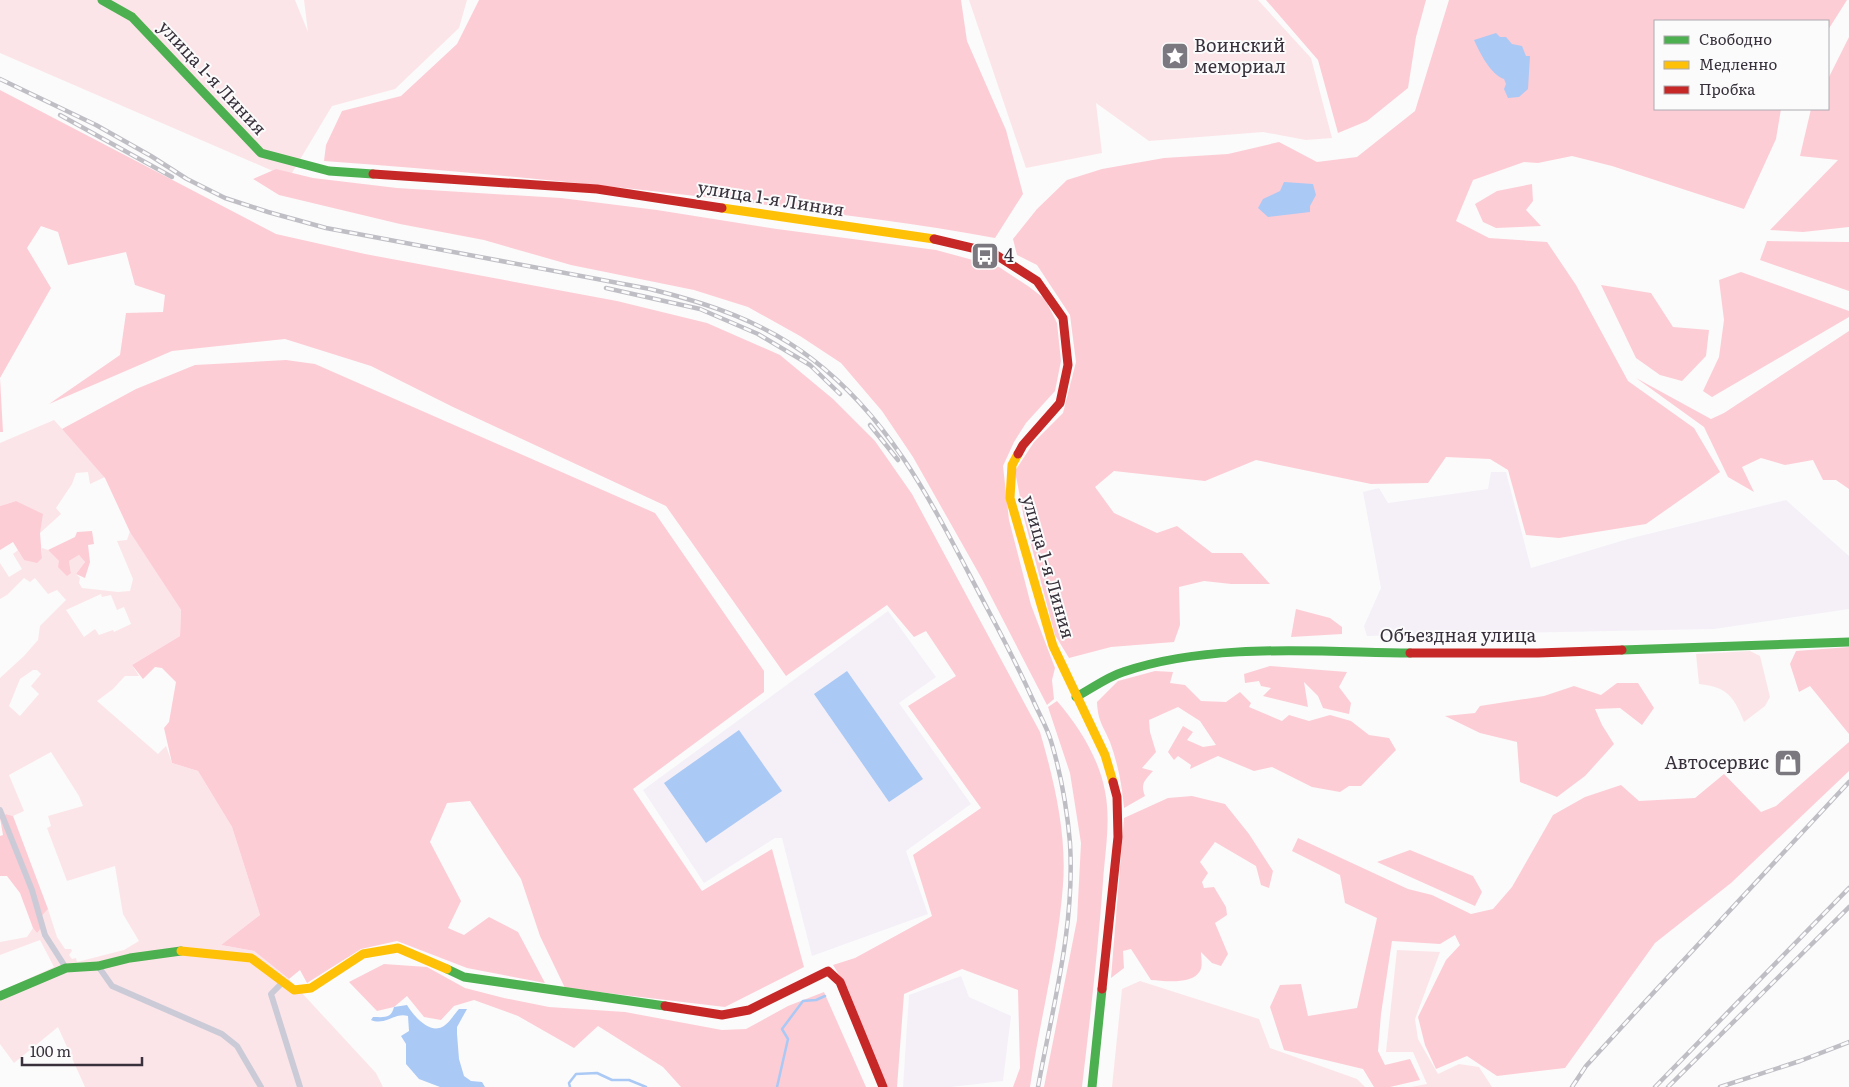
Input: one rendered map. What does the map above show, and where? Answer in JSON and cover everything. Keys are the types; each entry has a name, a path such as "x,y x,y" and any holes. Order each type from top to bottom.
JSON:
{"street":[{"name":"улица 1-я Линия","path":"102,0 132,17 261,153 329,170 597,189 938,240 993,253 1037,281 1063,318 1068,365 1060,403 1023,445 1012,465 1010,498 1053,646 1105,756 1117,797 1118,837 1092,1087"},
{"name":"Объездная улица","path":"1076,697 1121,672 1168,659 1222,652 1538,653 1849,642"},
{"path":"0,810 32,890 45,935 66,968"},
{"path":"0,996 66,968 98,966 130,958 184,951 251,958 282,983 294,990 311,988 363,954 398,948 464,977 722,1015 748,1010 828,971 840,982 883,1087"},
{"path":"98,966 112,986 222,1034 237,1046 261,1087"},
{"path":"282,983 271,994 300,1087"}],"shaded area":[{"path":"0,0 295,0 308,32 304,0 467,0 459,28 395,89 332,106 289,178 0,53"},
{"path":"479,0 961,0 967,41 1006,130 1023,194 995,238 882,220 657,192 491,175 324,161 326,145 342,111 401,96 457,44"},
{"path":"969,0 1258,0 1311,58 1332,138 1306,140 1263,132 1149,141 1096,103 1102,153 1026,168"},
{"path":"1266,0 1426,0 1416,37 1408,88 1367,121 1338,133 1318,60"},
{"path":"1449,0 1847,0 1829,28 1829,20 1654,20 1654,110 1781,110 1776,139 1744,209 1612,166 1572,156 1538,163 1524,162 1473,180 1456,221 1489,238 1547,242 1576,285 1628,381 1694,428 1720,472 1646,524 1559,538 1526,535 1508,470 1490,459 1446,457 1428,483 1371,484 1256,460 1205,481 1114,471 1095,487 1114,513 1157,533 1177,526 1212,553 1242,553 1270,584 1231,584 1204,581 1179,587 1180,625 1174,642 1111,647 1069,658 1055,635 1024,518 1015,471 1034,442 1063,413 1076,362 1070,315 1037,265 1017,255 1013,239 1037,209 1067,180 1102,169 1164,158 1228,154 1279,142 1317,162 1357,157 1415,111"},
{"path":"1849,37 1849,227 1803,232 1770,230 1838,160 1800,156 1811,110 1829,110 1829,77"},
{"path":"0,90 276,234 365,254 617,301 707,323 780,355 833,399 875,441 912,494 1040,732 1058,807 1064,866 1057,936 1030,1087 1013,1087 1020,1068 1018,990 962,969 904,994 897,1087 886,1087 848,989 833,965 855,958 932,916 913,855 981,808 908,706 956,676 926,631 914,637 887,605 786,676 666,506 453,407 371,366 285,339 172,351 49,404 120,355 126,313 163,312 165,295 135,285 126,252 68,265 58,232 41,226 27,248 51,288 0,378"},
{"path":"276,169 313,178 397,188 561,198 936,250 999,267 1028,286 1045,299 1057,323 1061,361 1055,391 1026,423 1014,442 1003,466 1009,520 1031,605 1055,668 1052,680 1054,699 1047,705 982,579 913,457 882,411 841,363 800,336 748,307 694,290 571,265 484,240 400,224 279,195 253,179"},
{"path":"1532,184 1533,201 1526,210 1541,226 1496,228 1483,222 1475,204 1497,191"},
{"path":"1767,241 1849,242 1849,291 1760,260"},
{"path":"1741,272 1849,311 1849,317 1712,397 1703,391 1719,357 1724,320 1719,280"},
{"path":"1601,285 1651,293 1673,327 1709,330 1706,356 1682,381 1660,375 1636,358"},
{"path":"1849,331 1849,489 1836,480 1823,480 1813,460 1785,465 1761,458 1742,467 1754,492 1728,477 1704,427 1636,378 1711,419 1724,413"},
{"path":"286,360 315,364 655,513 764,671 764,692 633,789 702,891 772,849 804,967 725,1007 565,988 540,936 521,879 470,801 447,803 430,842 461,901 448,928 464,935 489,917 518,932 545,983 467,968 397,941 361,949 307,983 300,970 289,979 254,951 221,945 260,915 232,827 198,771 172,763 164,728 169,722 176,682 162,668 155,667 143,679 132,665 180,636 181,610 130,532 105,478 62,429 136,389 195,365"},
{"path":"0,378 3,432 0,432"},
{"path":"54,420 105,477 90,484 88,472 76,473 72,484 56,508 61,514 40,533 16,501 0,506 0,443"},
{"path":"1491,472 1506,472 1531,568 1628,539 1786,500 1849,556 1849,609 1714,629 1367,636 1364,626 1381,588 1363,492 1379,488 1388,503 1488,489"},
{"path":"16,501 43,514 40,533 42,558 37,563 24,560 13,542 0,550 0,506"},
{"path":"92,531 94,544 88,545 90,562 85,578 76,574 85,562 79,555 69,561 71,573 67,576 58,567 59,561 48,550 75,537 77,532"},
{"path":"130,531 181,610 180,636 132,665 139,676 125,676 113,689 97,701 158,754 166,746 172,763 198,771 232,827 260,915 221,945 254,951 289,979 376,1073 383,1087 85,1087 58,1027 14,1063 0,1044 0,1000 10,987 54,967 40,940 0,955 0,942 27,937 33,928 37,933 39,919 48,909 57,937 65,949 71,949 72,951 69,955 72,959 76,958 77,962 124,950 139,941 123,914 115,866 67,881 47,828 51,826 48,816 83,806 79,796 51,752 9,775 24,811 13,816 6,814 0,818 0,678 38,640 40,626 66,600 57,590 48,594 35,578 30,582 24,578 7,595 0,599 0,563 9,577 22,569 13,554 18,550 24,560 42,558 42,548 48,550 71,573 69,561 79,555 85,562 76,574 80,578 79,583 82,588 118,592 130,591 133,579 117,541 127,540","holes":["101,594 102,597 111,595 117,610 124,607 131,624 114,632 113,630 99,635 95,629 84,637 66,610","33,670 37,670 41,674 31,686 39,694 20,716 9,706 20,679"]},
{"path":"1296,609 1330,618 1342,627 1342,634 1291,637"},
{"path":"888,611 936,677 899,703 971,804 906,851 928,914 812,956 782,838 775,838 704,883 643,790"},
{"path":"1849,647 1849,734 1810,686 1799,692 1790,664 1796,651"},
{"path":"1750,651 1760,656 1770,697 1765,706 1744,722 1737,706 1729,695 1709,685 1699,684 1696,654"},
{"path":"1270,666 1347,672 1339,687 1351,703 1349,714 1323,708 1318,696 1304,682 1308,707 1263,696 1271,688 1261,686 1259,681 1245,683 1244,674"},
{"path":"1155,671 1173,672 1170,683 1185,685 1201,701 1226,702 1240,692 1251,703 1249,707 1282,721 1289,715 1309,721 1330,715 1351,721 1369,735 1389,738 1396,750 1361,786 1349,786 1340,792 1312,787 1272,767 1254,771 1218,756 1190,769 1191,765 1178,756 1174,760 1168,752 1183,726 1193,732 1187,740 1203,747 1216,745 1200,721 1178,707 1149,720 1150,732 1156,752 1142,768 1153,771 1144,782 1145,796 1124,808 1117,766 1110,742 1100,719 1097,702 1118,681"},
{"path":"1617,683 1638,683 1654,708 1642,725 1620,708 1595,709 1614,744 1585,776 1557,797 1520,782 1517,742 1480,733 1445,716 1475,713 1480,706 1544,696 1574,686 1601,695"},
{"path":"1057,701 1080,731 1093,754 1105,791 1108,814 1099,933 1082,1087 1044,1087 1077,920 1081,843 1070,773 1048,707"},
{"path":"1849,742 1849,771 1731,883 1655,943 1565,1068 1497,1076 1467,1056 1436,1069 1425,1045 1418,1017 1446,960 1460,945 1455,935 1440,944 1392,941 1381,1014 1378,1051 1385,1065 1410,1059 1420,1080 1390,1087 1374,1087 1363,1069 1284,1050 1270,1007 1280,985 1301,984 1308,1016 1357,1008 1377,918 1345,903 1340,875 1292,851 1298,838 1408,889 1432,895 1471,914 1493,909 1512,887 1553,815 1585,797 1621,785 1639,801 1695,798 1724,774 1761,812 1776,806"},
{"path":"1192,796 1225,804 1249,834 1273,871 1269,888 1261,885 1256,866 1215,842 1200,862 1208,873 1202,882 1204,888 1214,887 1226,907 1227,915 1215,923 1228,954 1221,966 1212,963 1201,952 1201,969 1191,978 1177,981 1151,980 1131,949 1123,951 1124,968 1111,978 1124,818 1168,798"},
{"path":"6,814 13,816 48,909 39,919 41,928 37,933 33,928 20,893 7,876 0,876 0,836 3,835 0,818"},
{"path":"1410,850 1473,876 1482,892 1475,906 1377,862"},
{"path":"1397,950 1440,952 1415,1019 1418,1039 1438,1074 1459,1064 1479,1067 1492,1087 1411,1087 1427,1084 1413,1052 1386,1052"},
{"path":"384,964 427,967 465,988 549,1007 625,1012 722,1030 746,1029 788,1006 824,992 866,1087 681,1087 663,1067 598,1026 574,1048 518,1016 474,1000 454,1006 441,1020 424,1017 407,996 394,1007 377,1011 349,982"},
{"path":"961,976 969,997 1011,1016 1003,1081 951,1087 903,1087 909,995"},
{"path":"1140,981 1259,1019 1270,1048 1357,1079 1365,1087 1112,1087 1122,989"}],"water":[{"path":"1496,33 1500,37 1506,37 1512,44 1522,46 1526,56 1530,56 1528,89 1519,97 1508,98 1504,89 1506,84 1504,79 1490,68 1474,40"},
{"path":"1284,182 1313,184 1316,195 1310,206 1310,212 1268,217 1258,208 1263,199 1280,191"},
{"path":"847,671 923,779 889,802 814,694"},
{"path":"739,730 782,791 706,843 664,783"},
{"path":"407,1005 422,1022 432,1028 442,1027 447,1024 459,1009 467,1009 457,1027 459,1059 464,1076 471,1081 482,1082 485,1087 440,1087 419,1079 406,1064 406,1044 401,1036 409,1031 408,1016 403,1015 381,1021 371,1020 373,1017 384,1017 391,1014 394,1007"}],"waterway":[{"path":"777,1087 788,1039 782,1029 803,1001 816,1000 825,996"},
{"path":"570,1087 569,1083 576,1074 597,1073 612,1080 629,1080 646,1087"}],"railway":[{"path":"0,79 96,125 187,179 225,198 326,228 650,289 693,301 735,315 775,334 812,359 842,385 868,412 892,442 933,506 1017,665 1055,753 1067,817 1071,874 1062,966 1038,1087"},
{"path":"60,115 172,177"},
{"path":"606,288 700,309 758,334 810,365 840,394"},
{"path":"870,425 898,460"},
{"path":"1572,1087 1586,1066 1849,782"},
{"path":"1655,1087 1849,888"},
{"path":"1668,1087 1849,907"},
{"path":"1720,1087 1800,1061 1849,1042"}],"traffic: fast":[{"path":"102,0 132,17 261,153 329,171 373,174"},
{"path":"1622,650 1849,642"},
{"path":"1076,697 1117,674 1192,656 1265,651 1410,653"},
{"path":"0,996 66,968 98,966 130,958 181,951"},
{"path":"447,969 464,977 665,1006"},
{"path":"1092,1087 1102,989"}],"traffic: slow":[{"path":"722,208 934,239"},
{"path":"1018,454 1012,465 1010,498 1053,646 1105,755 1113,782"},
{"path":"181,951 251,958 294,990 311,988 363,954 398,948 447,969"}],"traffic: jam":[{"path":"373,174 597,189 722,208"},
{"path":"934,239 993,253 1037,281 1063,318 1068,365 1060,403 1023,445 1018,454"},
{"path":"1410,653 1538,653 1622,650"},
{"path":"1102,989 1118,837 1117,797 1113,782"},
{"path":"665,1006 722,1015 749,1010 828,971 840,982 883,1087"}],"place":[{"name":"Воинский мемориал","path":"1175,56"},
{"name":"4","path":"985,256"},
{"name":"Автосервис","path":"1788,763"}]}
